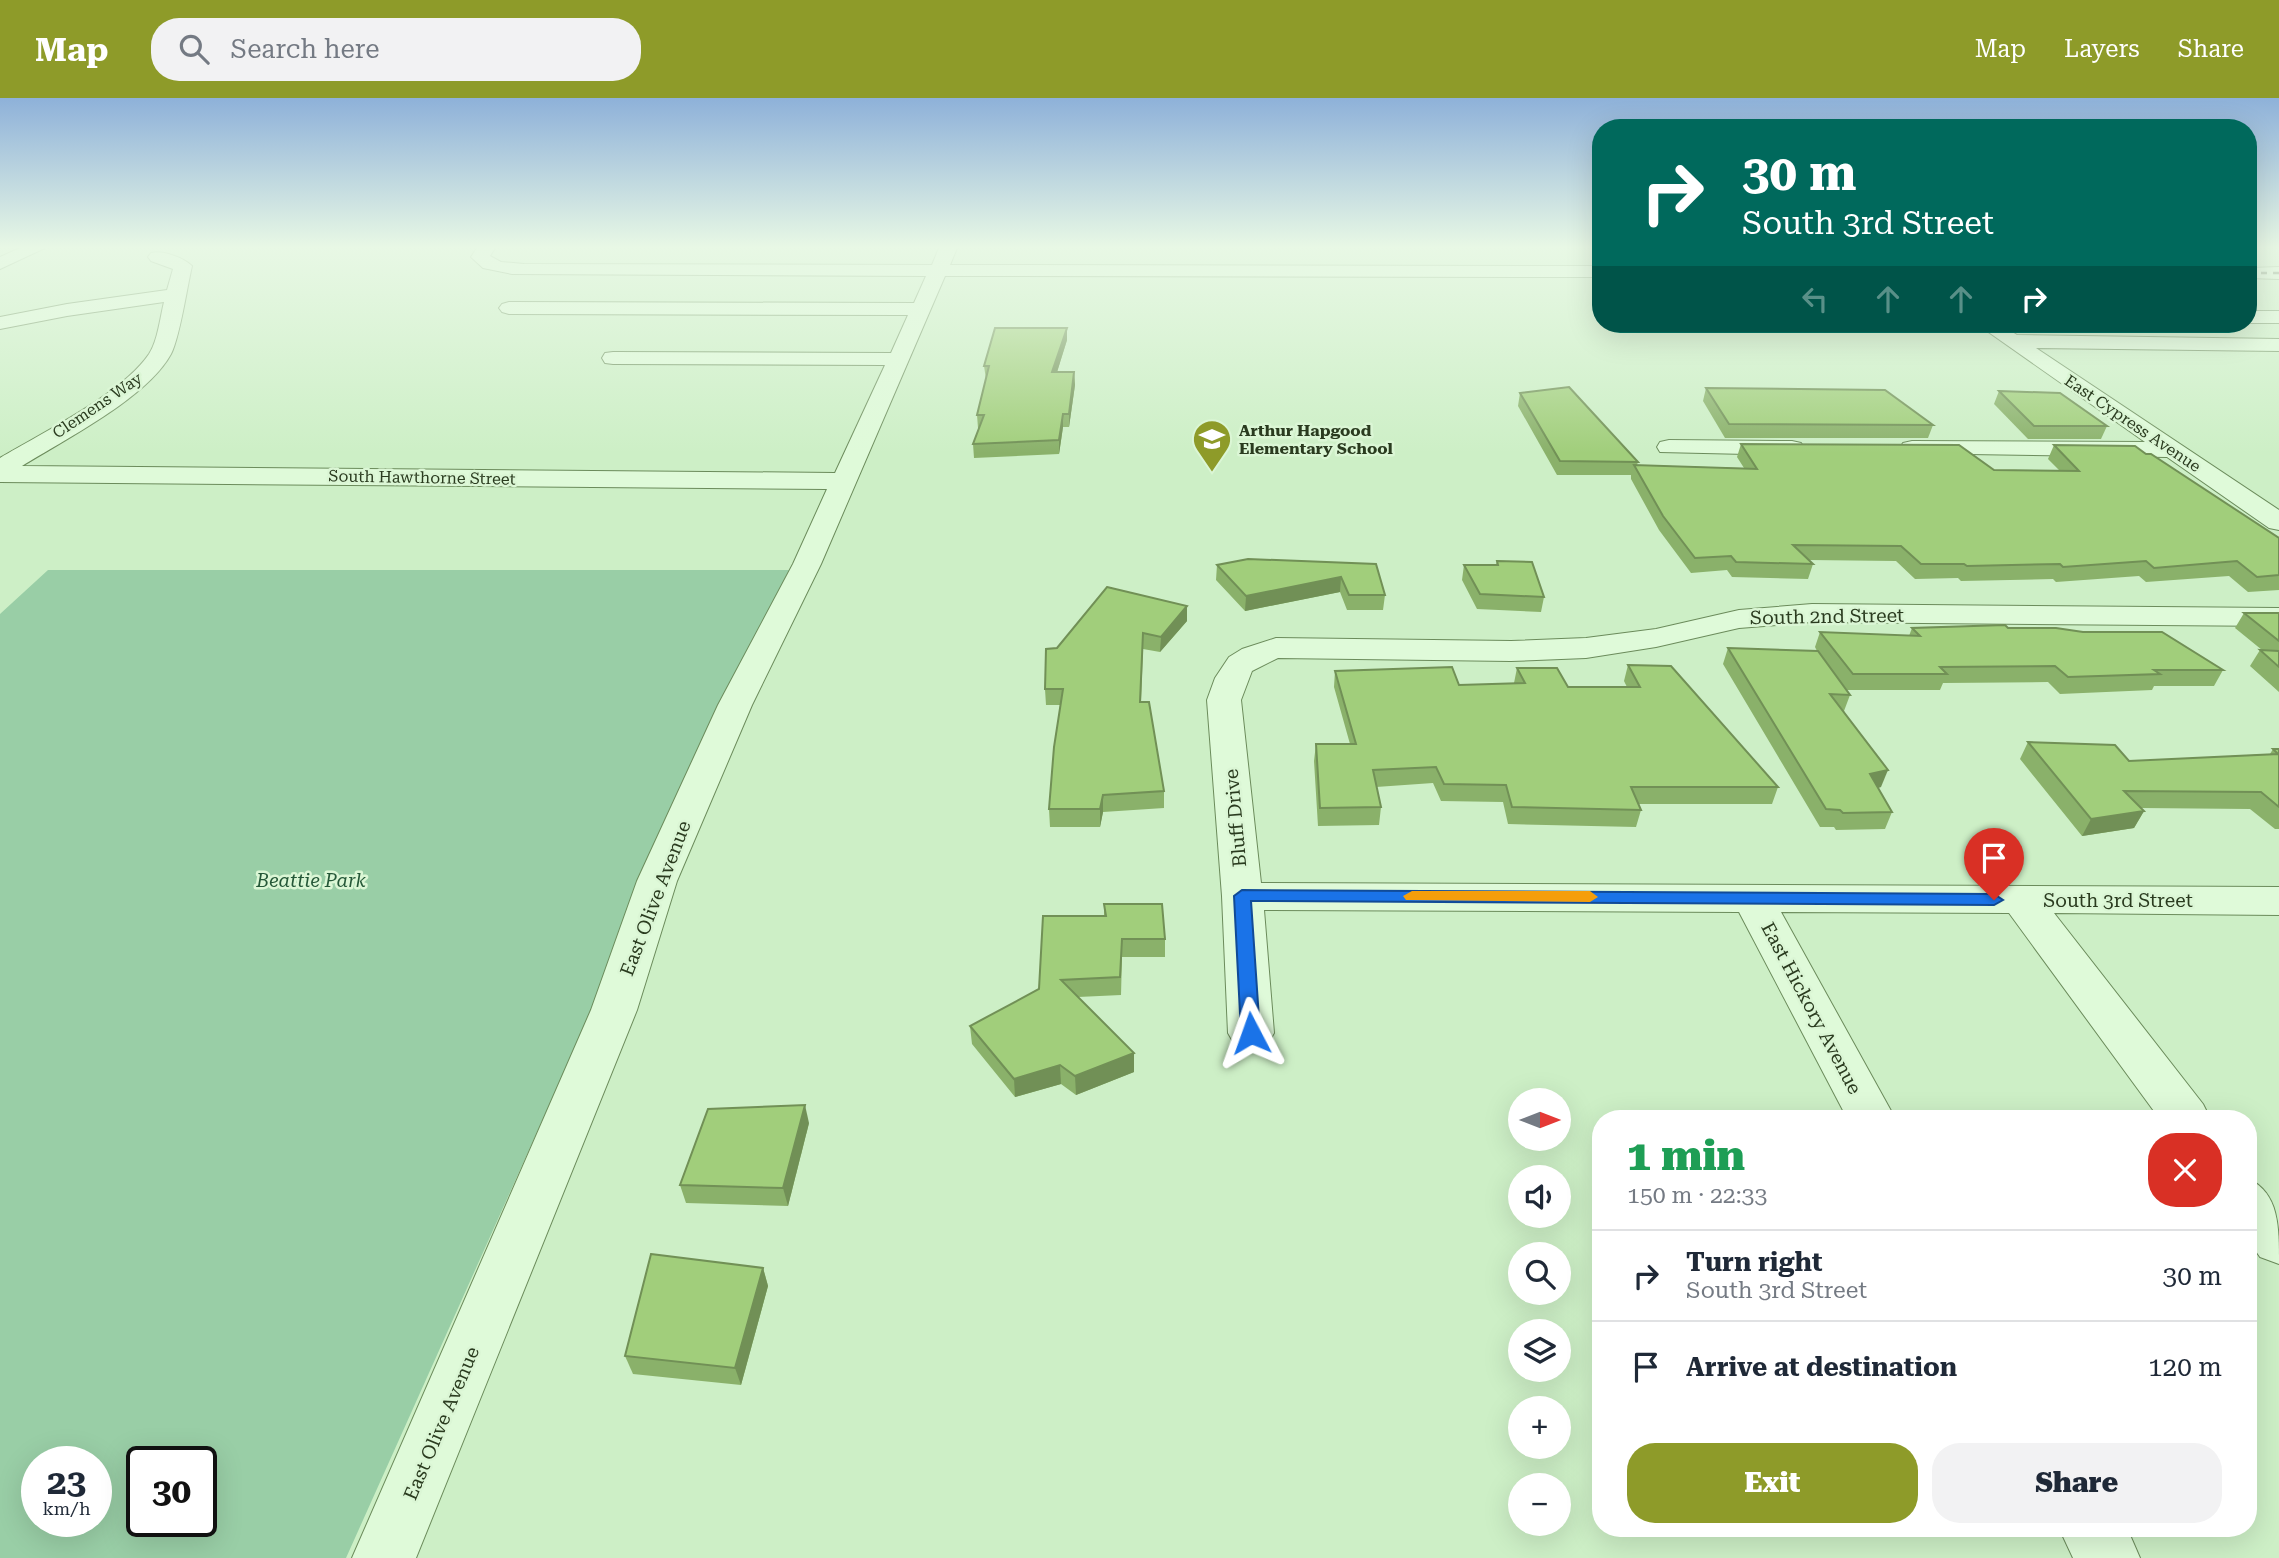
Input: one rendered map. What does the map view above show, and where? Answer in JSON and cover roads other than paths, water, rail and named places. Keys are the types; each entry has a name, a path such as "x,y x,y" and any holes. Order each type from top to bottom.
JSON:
{"street":[{"path":"0,323 35,316"},
{"name":"Clemens Way","path":"0,471 140,378 161,353 169,316"},
{"name":"East Olive Avenue","path":"384,1558 614,1010 657,881 735,705 807,564 896,359 921,316"},
{"path":"2257,317 2279,317"},
{"name":"East Cypress Avenue","path":"2000,333 2279,522"},
{"path":"2012,341 2279,345"},
{"path":"613,358 896,359"},
{"path":"1669,447 1823,448"},
{"path":"1892,448 2172,450"},
{"name":"South Hawthorne Street","path":"0,471 844,481"},
{"name":"South 2nd Street","path":"1252,655 1276,649 1586,648 1656,638 1739,619 1812,613 2279,617"},
{"name":"Bluff Drive","path":"1251,1033 1242,896 1224,701 1234,670 1252,655"},
{"name":"South 3rd Street","path":"1242,896 2279,901"},
{"name":"East Hickory Avenue","path":"1752,897 1867,1110"},
{"path":"2021,900 2180,1110"},
{"path":"2257,1212 2279,1241"},
{"path":"2096,1537 2108,1558"}],"place":[{"name":"Arthur Hapgood Elementary School","path":"1212,473"}],"park label":[{"name":"Beattie Park","path":"311,880"}]}
